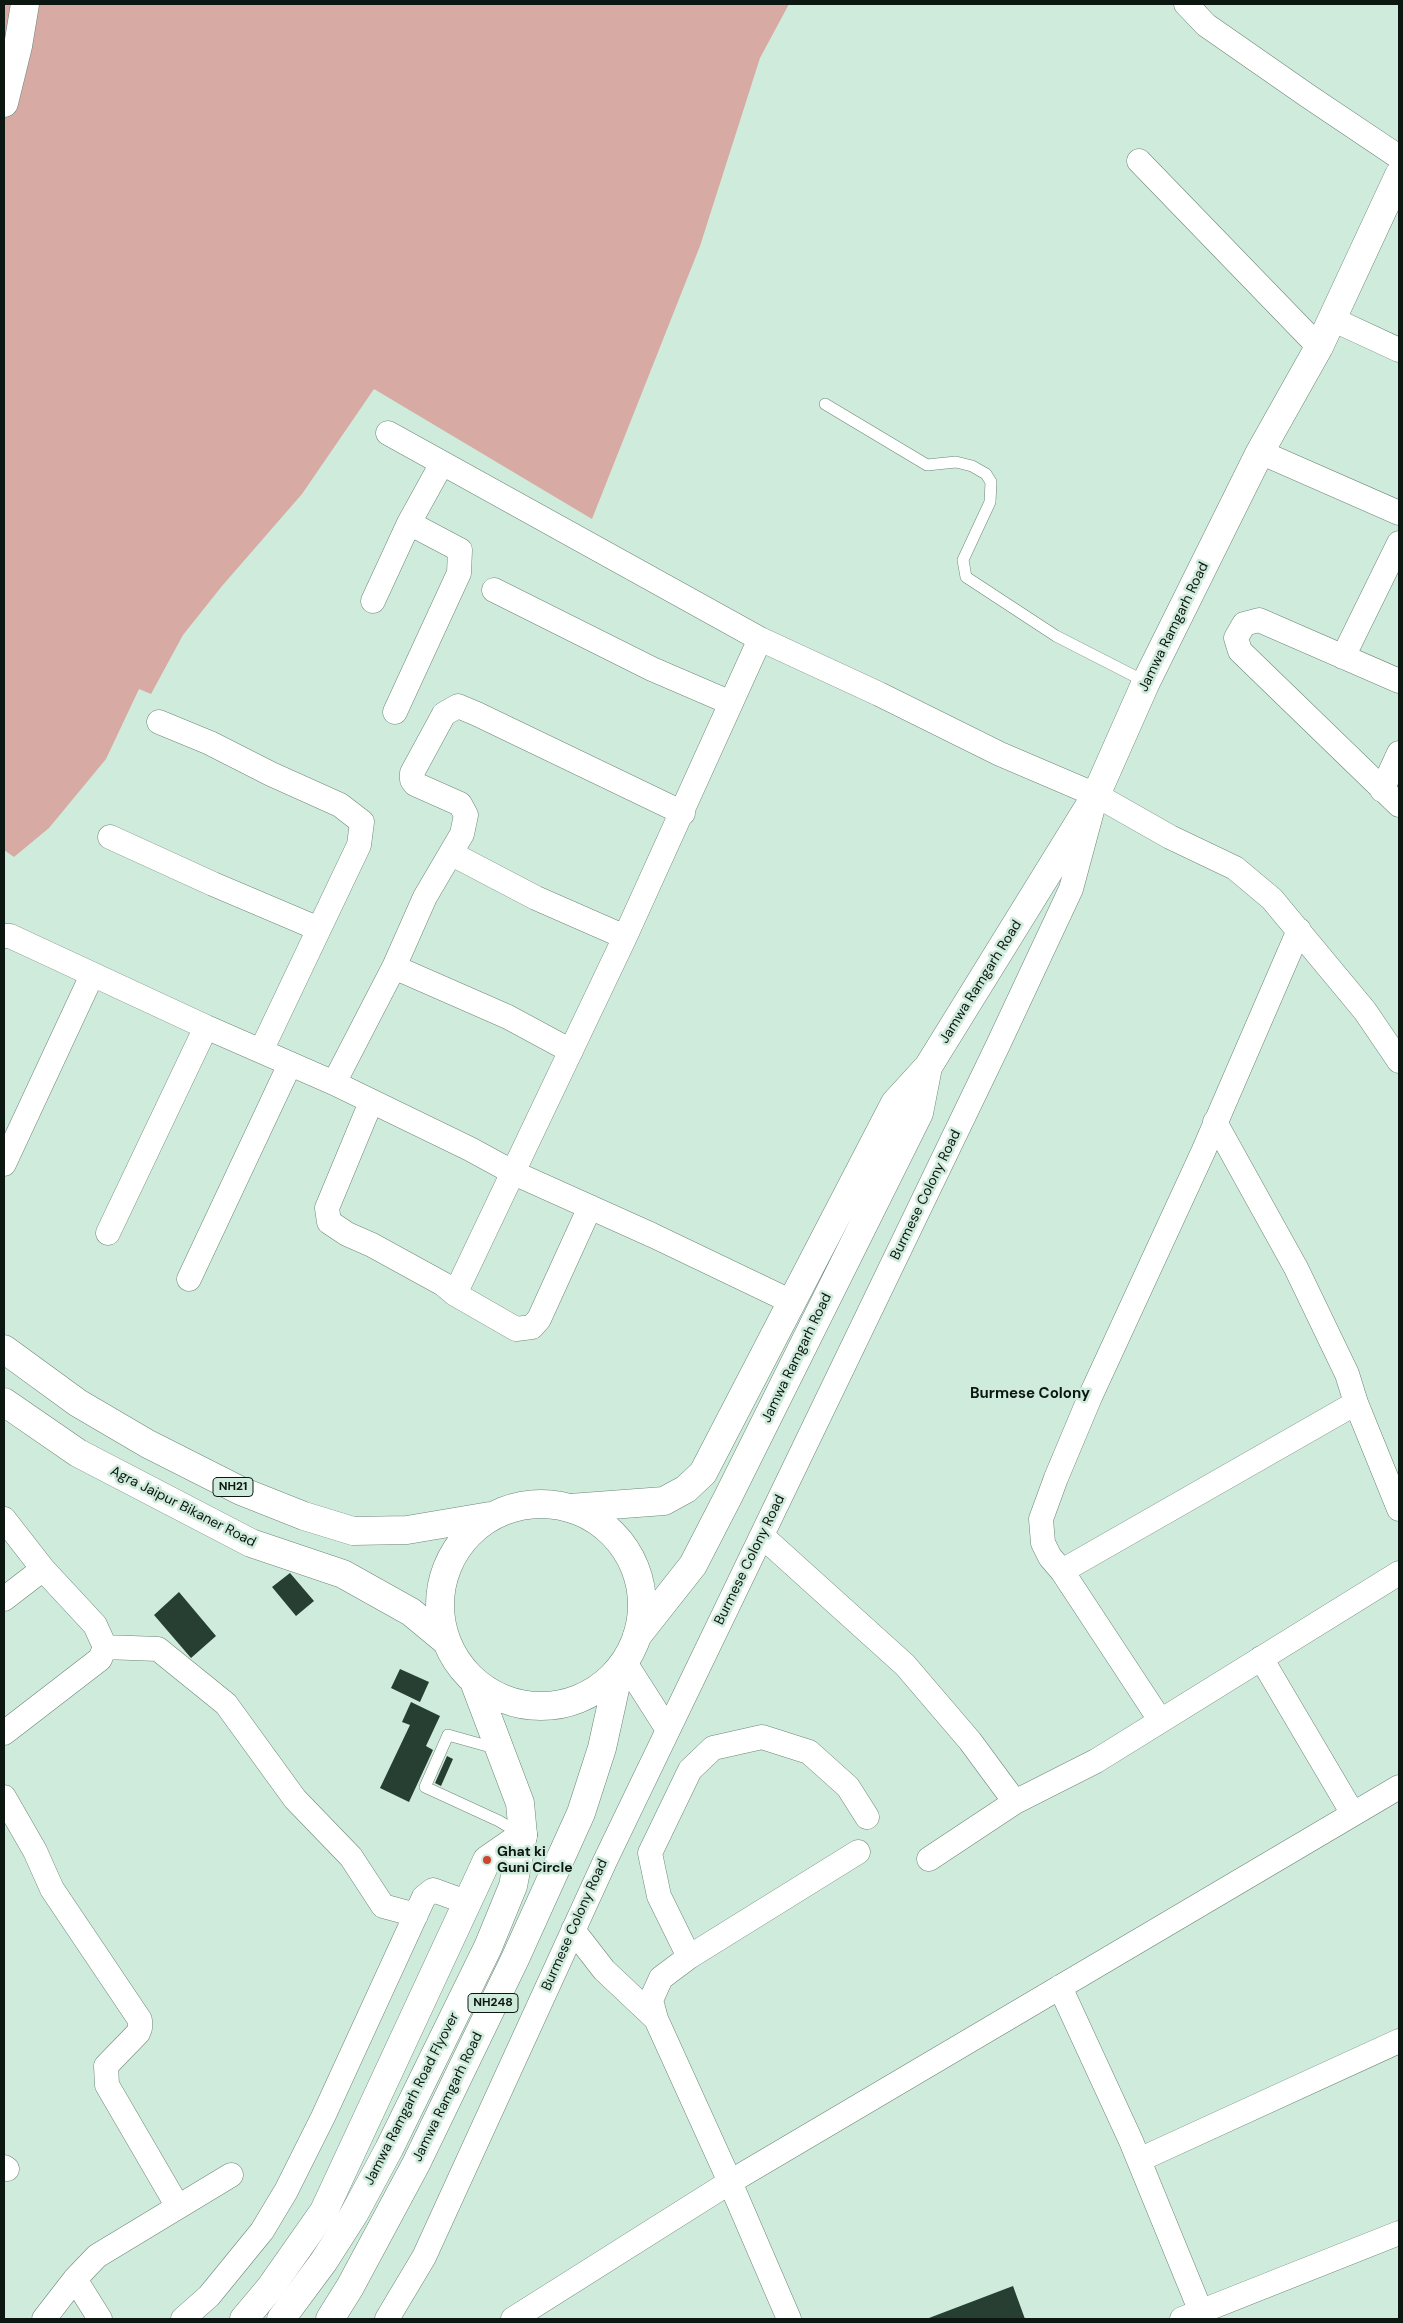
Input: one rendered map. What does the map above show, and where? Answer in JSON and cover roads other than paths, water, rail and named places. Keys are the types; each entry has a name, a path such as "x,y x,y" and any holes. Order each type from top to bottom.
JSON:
{"main road":[{"path":"4,103 18,46 25,4"},
{"name":"Jamwa Ramgarh Road","path":"570,1508 664,1501 686,1489 703,1473 895,1103 928,1067 1096,794 1146,682 1260,452 1319,347 1398,175"},
{"name":"Jamwa Ramgarh Road","path":"638,1636 692,1565 724,1505 919,1113 928,1067"},
{"name":"NH21","path":"4,1349 78,1404 148,1444 241,1491 304,1516 353,1531 407,1530 492,1516 530,1504 570,1508 608,1529 631,1556 645,1596 638,1636 621,1666 588,1695 550,1707 511,1701 475,1684 450,1653 438,1615 442,1576 461,1540 492,1516"},
{"name":"Agra Jaipur Bikaner Road","path":"4,1402 78,1453 251,1543 343,1574 411,1612 446,1641"},
{"name":"Jamwa Ramgarh Road","path":"330,2319 350,2287 416,2164 581,1813 602,1748 621,1666"},
{"name":"NH248","path":"475,1684 520,1803 523,1835"},
{"path":"244,2319 270,2288 324,2211 487,1860 523,1835"},
{"name":"Jamwa Ramgarh Road Flyover","path":"281,2319 299,2297 354,2214 389,2149 488,1946 513,1886 523,1835"}],"street":[{"path":"1186,4 1206,24 1308,96 1398,175"},
{"path":"1139,161 1319,347"},
{"path":"1332,319 1399,350"},
{"path":"388,434 441,465 646,574 760,639 879,694 1000,754 1096,794 1170,837 1235,868 1272,899 1299,930 1364,1011 1399,1061"},
{"path":"1260,452 1399,514"},
{"path":"373,601 410,523 441,465"},
{"path":"396,712 459,573 460,550 410,523"},
{"path":"1343,657 1399,543"},
{"path":"494,590 652,669 731,703"},
{"path":"1391,797 1240,651 1236,638 1244,624 1259,620 1399,681"},
{"path":"455,1294 683,813 760,639"},
{"path":"334,1083 394,967 425,897 452,854 462,834 466,815 460,804 415,784 412,780 412,773 444,714 458,706 683,813"},
{"path":"160,722 210,743 271,774 340,805 362,822 359,845 261,1050"},
{"path":"1391,797 1399,753"},
{"name":"Burmese Colony Road","path":"387,2319 424,2256 668,1730 998,1046 1071,889 1096,794"},
{"path":"110,837 213,884 319,929"},
{"path":"452,854 536,898 625,937"},
{"path":"1160,1720 1062,1571 1050,1557 1043,1543 1041,1519 1090,1397 1215,1122 1299,930"},
{"path":"4,936 10,936 206,1027 334,1083 470,1148 514,1173 792,1302"},
{"path":"394,967 508,1018 571,1051"},
{"path":"4,1164 92,975"},
{"path":"108,1233 206,1027"},
{"path":"189,1279 290,1064"},
{"path":"371,1102 327,1208 329,1222 347,1234 443,1284 455,1294 516,1329 532,1328 539,1318 590,1207"},
{"path":"1215,1122 1296,1268 1347,1374 1356,1403 1399,1509"},
{"path":"1062,1571 1356,1403"},
{"path":"4,1518 42,1569 95,1625 105,1647 100,1659 4,1733"},
{"path":"762,1536 905,1665 970,1741 1015,1802"},
{"path":"4,1600 42,1569"},
{"path":"929,1859 1015,1802 1096,1761 1399,1573"},
{"path":"105,1647 158,1649 226,1704 294,1799 351,1857 382,1906 416,1915"},
{"path":"1261,1658 1353,1814"},
{"path":"621,1666 668,1730"},
{"path":"689,1957 659,1896 650,1853 690,1770 713,1748 762,1738 809,1752 848,1787 867,1817"},
{"path":"513,2319 539,2312 550,2294 730,2182 1399,1788"},
{"path":"4,1797 34,1851 52,1889 140,2020 138,2033 106,2066 107,2085 178,2206"},
{"path":"789,2319 730,2182 656,2019 651,2000 661,1978 689,1957 858,1852"},
{"path":"183,2319 209,2296 262,2231 286,2191 323,2118 424,1897 433,1890 466,1902"},
{"path":"574,1930 604,1970 656,2019"},
{"path":"1060,1987 1139,2160 1191,2316 1399,2233"},
{"path":"1139,2160 1399,2040"},
{"path":"44,2319 75,2279 97,2256 231,2175"},
{"path":"75,2279 100,2319"}],"lane":[{"path":"825,404 927,464 956,462 972,466 986,474 991,482 990,502 963,560 966,577 1056,636 1146,682"},
{"path":"501,1750 448,1735 425,1787 499,1821 523,1835"}],"place":[{"name":"Ghat ki Guni Circle","path":"487,1860"}],"district":[{"name":"Burmese Colony","path":"1030,1394"}]}
